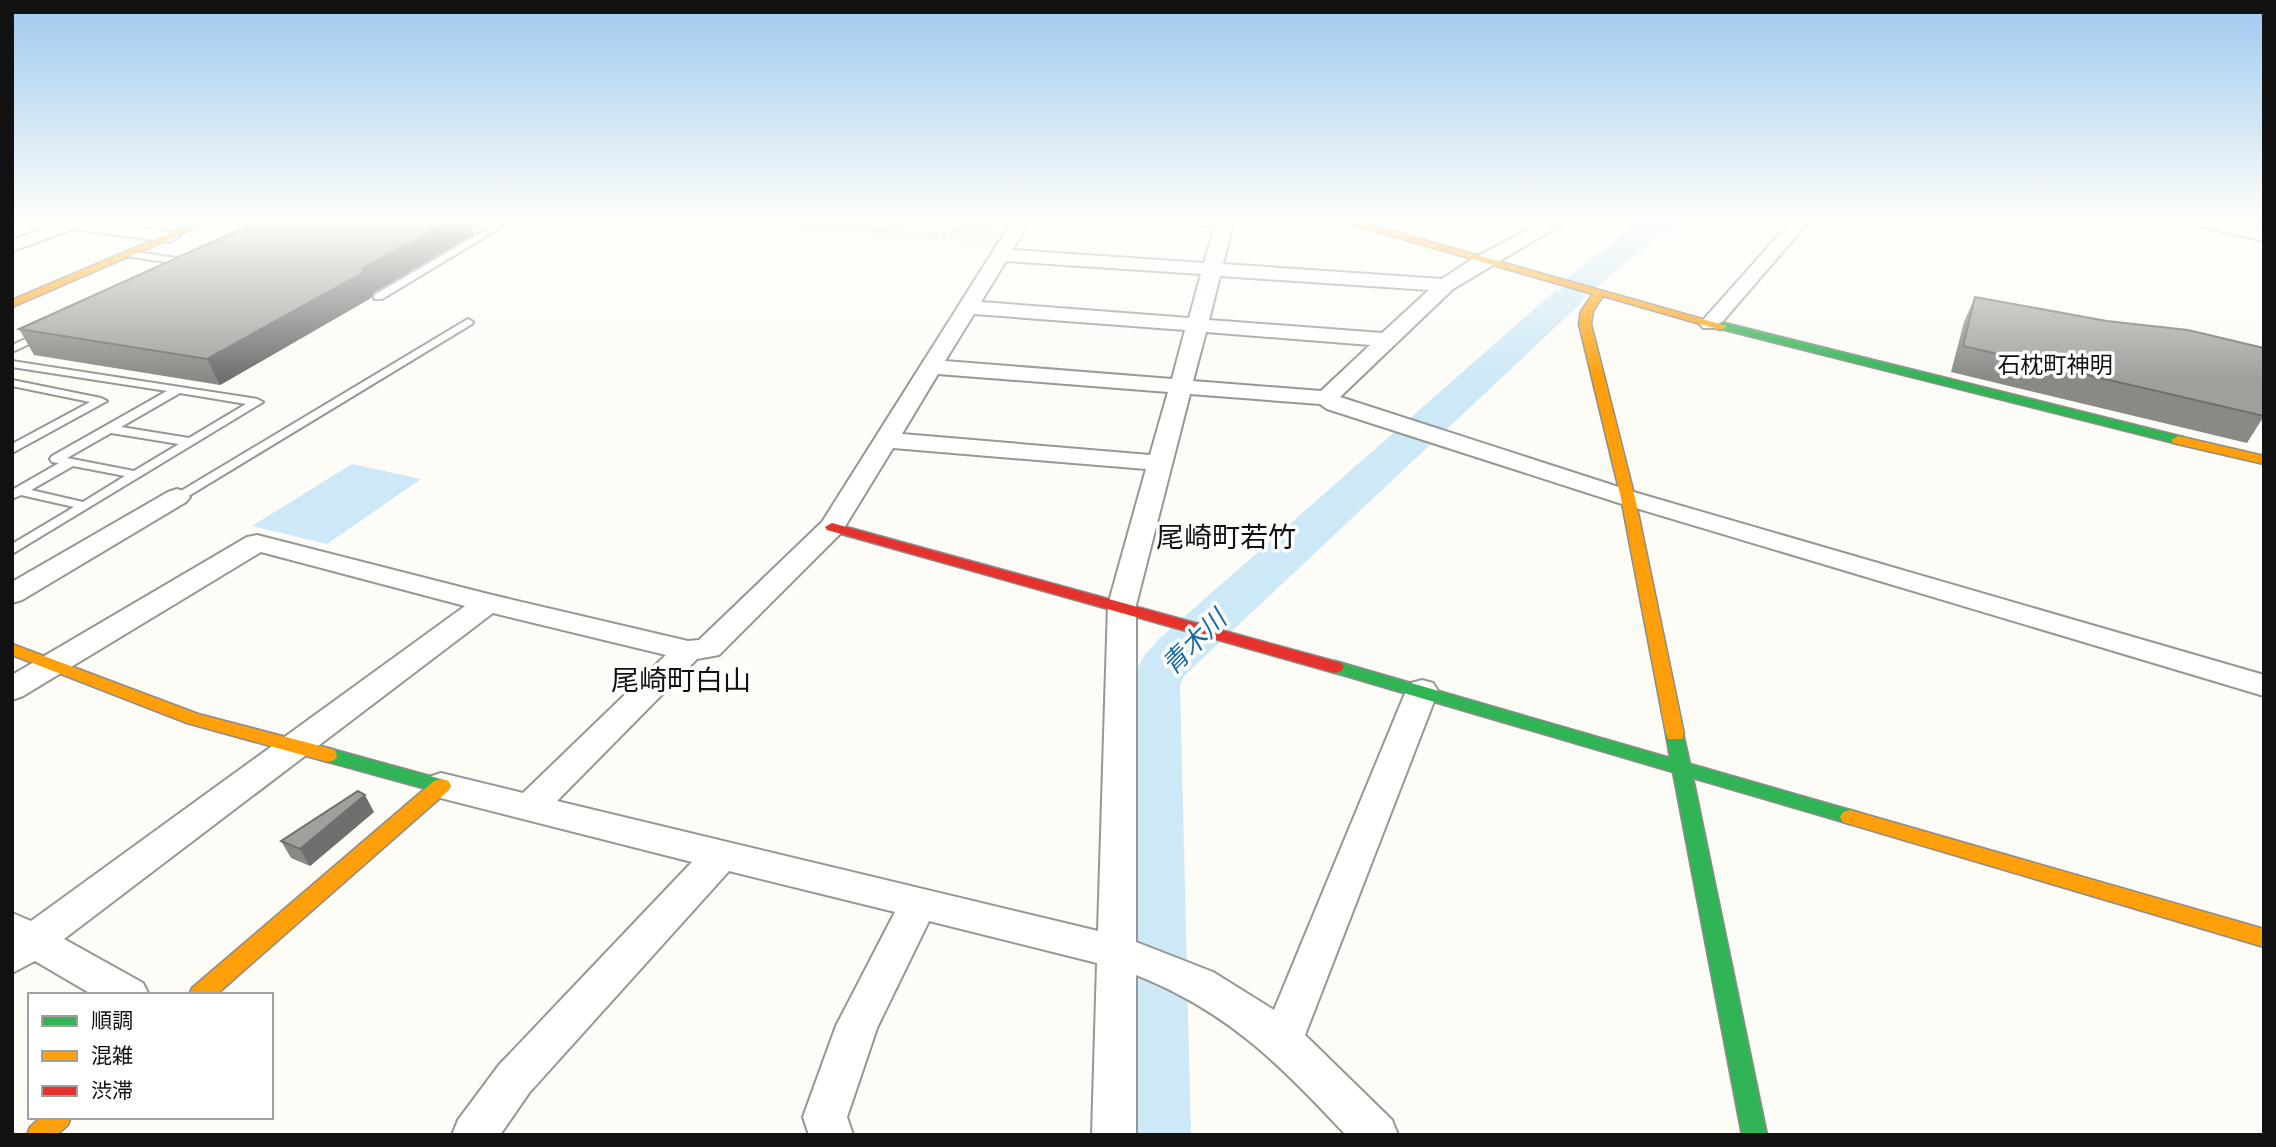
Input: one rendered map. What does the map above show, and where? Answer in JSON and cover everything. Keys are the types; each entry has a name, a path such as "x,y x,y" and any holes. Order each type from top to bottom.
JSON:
{"street":[{"path":"14,303 88,272"},
{"path":"12,689 257,542 488,603 688,651 708,648 832,527 988,272"},
{"path":"1114,1135 1140,960 1122,605 1211,272"},
{"path":"1235,272 1446,285"},
{"path":"1326,398 1446,285 1467,272"},
{"path":"1515,272 1990,396 2264,460"},
{"path":"1710,324 1756,272"},
{"path":"1598,295 1587,311 1585,324 1628,498 1755,1135"},
{"path":"967,307 1198,323 1387,340"},
{"path":"932,367 1326,398 1335,404 1628,498 2264,686"},
{"path":"886,440 1161,463"},
{"path":"12,594 177,497"},
{"path":"832,527 1218,632 2264,939"},
{"path":"125,993 19,943 488,603"},
{"path":"12,649 50,666 193,719 291,747 1140,960 1241,1009 1282,1040 1377,1135"},
{"path":"529,807 688,651"},
{"path":"1282,1040 1422,691"},
{"path":"202,993 441,786"},
{"path":"474,1135 514,1079 721,855"},
{"path":"831,1135 825,1117 857,1026 919,903"},
{"path":"39,1135 57,1119"}],"lane":[{"path":"168,274 173,272"},
{"path":"378,297 421,272"},
{"path":"177,497 468,322"},
{"path":"12,349 48,332"},
{"path":"12,364 257,402 85,506 19,541 12,550"},
{"path":"47,390 78,374"},
{"path":"12,383 101,401 12,449"},
{"path":"137,475 55,459 178,390"},
{"path":"109,429 191,442"},
{"path":"15,493 71,462"},
{"path":"15,493 85,506"}],"water":[{"path":"352,464 421,479 327,544 252,526"}],"building":[{"path":"146,272 362,272 207,359 19,329"},
{"path":"1975,297 2107,321 2188,330 2264,348 2264,416 1963,346"},
{"path":"358,791 365,795 300,849 281,841"}],"waterway":[{"name":"青木川","path":"1581,283 1595,272"},
{"name":"青木川","path":"1154,1135 1154,685 1162,668 1177,651 1568,297"}],"traffic: fast":[{"path":"1721,326 2178,440"},
{"path":"1335,667 1850,817"},
{"path":"1675,734 1755,1135"},
{"path":"328,755 441,786"}],"traffic: slow":[{"path":"12,304 88,272"},
{"path":"1526,272 1721,326"},
{"path":"1598,295 1587,311 1585,324 1628,498 1675,734"},
{"path":"2178,440 2264,460"},
{"path":"12,649 193,719 328,755"},
{"path":"202,993 441,786"},
{"path":"1850,817 2264,938"},
{"path":"39,1135 57,1119"}],"traffic: jam":[{"path":"832,527 1335,667"}],"district":[{"name":"石枕町神明","path":"2055,365"},
{"name":"尾崎町若竹","path":"1226,537"},
{"name":"尾崎町白山","path":"681,680"}]}
